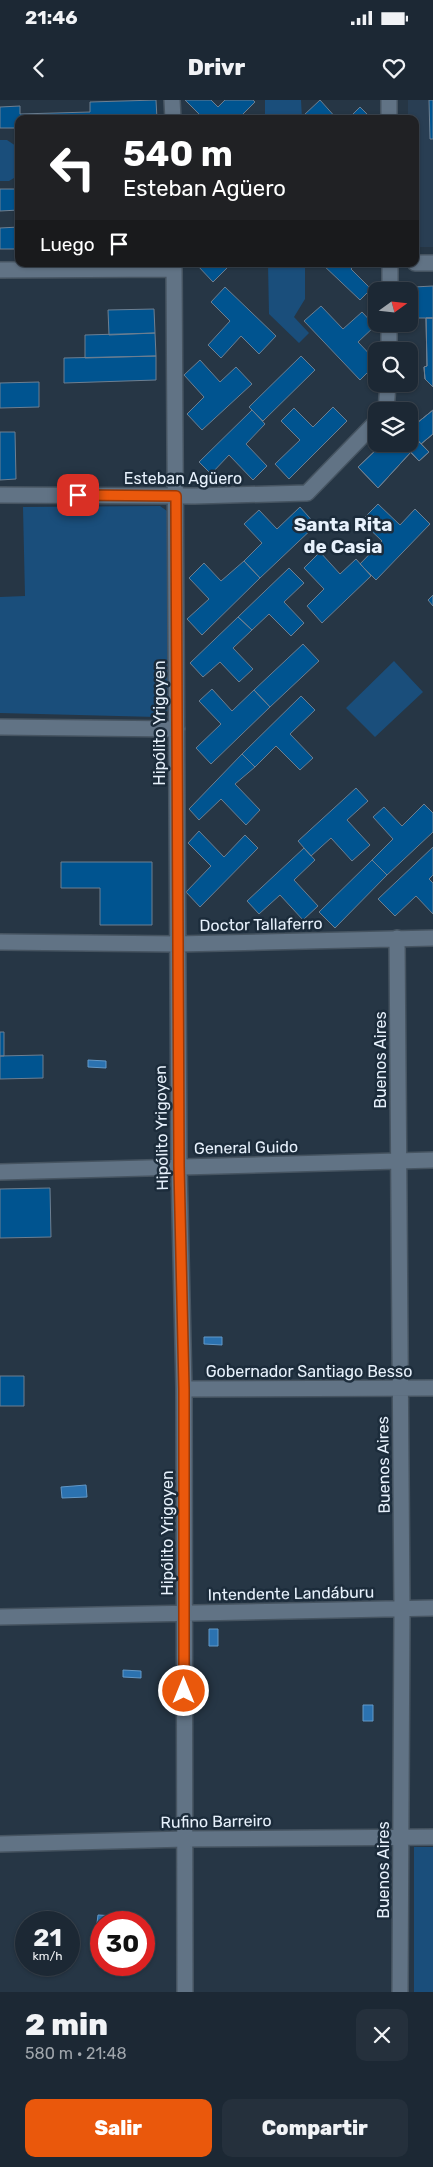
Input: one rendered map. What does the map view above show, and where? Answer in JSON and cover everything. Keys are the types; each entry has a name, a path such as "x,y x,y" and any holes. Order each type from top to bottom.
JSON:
{"street":[{"path":"172,100 173,115"},
{"path":"388,100 389,115"},
{"path":"419,263 433,263"},
{"path":"0,270 130,267"},
{"name":"Hipólito Yrigoyen","path":"174,267 177,944 184,1389 186,1992"},
{"path":"390,267 390,282"},
{"name":"Esteban Agüero","path":"0,495 176,496 308,493 368,430"},
{"path":"0,727 176,729"},
{"name":"Buenos Aires","path":"397,938 397,1161 402,1608 400,1992"},
{"name":"Doctor Tallaferro","path":"0,942 177,944 433,938"},
{"name":"General Guido","path":"0,1172 433,1160"},
{"name":"Gobernador Santiago Besso","path":"184,1389 433,1388"},
{"name":"Intendente Landáburu","path":"0,1617 433,1608"},
{"name":"Rufino Barreiro","path":"0,1844 185,1839 433,1837"}],"shaded area":[{"path":"265,100 301,100 302,115 265,115"},
{"path":"408,100 433,100 433,247 419,247 419,115 408,115"},
{"path":"0,140 7,140 15,145 15,177 9,181 0,181"},
{"path":"268,267 305,267 305,299 294,317 309,333 299,343 269,314"},
{"path":"160,506 167,511 170,709 157,717 0,713 0,597 25,596 23,507"},
{"path":"394,661 423,692 375,737 346,708"},
{"path":"88,1060 106,1061 106,1068 88,1067"},
{"path":"204,1337 222,1337 222,1345 204,1344"},
{"path":"86,1485 87,1497 62,1498 61,1487"},
{"path":"209,1629 218,1629 218,1646 209,1646"},
{"path":"123,1670 141,1671 141,1678 123,1677"},
{"path":"363,1705 373,1705 373,1721 363,1721"},
{"path":"414,1847 433,1847 433,1992 414,1992"}],"building":[{"path":"156,100 157,115 15,115 15,128 0,128 0,107 20,106 20,114 90,112 90,102"},
{"path":"185,100 211,100 218,107 225,100 253,100 255,102 242,115 200,115"},
{"path":"320,100 333,115 304,115"},
{"path":"429,100 433,100 433,139 430,139"},
{"path":"360,107 368,115 352,115"},
{"path":"0,189 15,189 15,210 0,211"},
{"path":"15,227 15,249 0,249 0,228"},
{"path":"199,267 228,267 213,282"},
{"path":"325,267 353,267 351,269 368,286 368,292 360,300"},
{"path":"433,286 433,318 418,318 418,287"},
{"path":"225,287 276,336 259,354 241,336 221,358 208,345 230,321 211,302"},
{"path":"321,306 343,329 362,312 368,318 369,332 358,342 368,353 368,372 360,380 304,321"},
{"path":"154,309 155,333 109,335 108,310"},
{"path":"426,318 433,318 433,387 425,379 424,367 427,366"},
{"path":"426,318 433,318 433,387 425,379 424,367 427,366"},
{"path":"155,333 156,356 85,358 85,335"},
{"path":"156,356 156,380 64,383 64,358"},
{"path":"301,356 315,370 263,421 249,407"},
{"path":"200,360 220,382 236,367 252,384 202,430 187,414 204,397 184,375"},
{"path":"39,382 39,407 0,408 0,383"},
{"path":"333,407 347,421 289,479 275,464 300,440 281,421 294,408 313,427"},
{"path":"252,410 265,424 246,444 267,466 253,480 229,455 211,474 199,462"},
{"path":"433,410 433,434 421,444 429,452 419,461 411,452 418,452 418,422"},
{"path":"433,410 433,434 421,444 418,441 418,422"},
{"path":"0,432 15,432 16,479 0,480"},
{"path":"418,440 429,452 419,461 410,452 418,452"},
{"path":"374,452 411,452 378,488 358,467"},
{"path":"374,452 411,452 378,488 358,467"},
{"path":"378,504 400,525 415,509 430,524 376,580 360,564 382,541 361,521"},
{"path":"300,507 316,525 260,578 244,561 262,543 244,524 259,510 277,529"},
{"path":"320,552 340,574 356,559 371,576 322,623 307,606 324,589 304,568"},
{"path":"244,561 260,578 202,635 187,619 209,599 189,578 204,563 221,581"},
{"path":"289,568 304,583 284,602 304,623 291,636 269,614 252,630 238,617"},
{"path":"433,595 433,606 428,600"},
{"path":"238,617 252,630 233,648 253,669 239,682 220,662 203,677 190,663"},
{"path":"303,644 319,661 270,707 254,690"},
{"path":"212,689 232,711 254,690 270,707 211,764 196,748 221,724 199,701"},
{"path":"301,696 315,710 290,734 313,758 300,770 276,746 255,767 242,754"},
{"path":"242,754 255,767 235,784 260,810 246,825 221,799 199,820 189,809"},
{"path":"356,788 368,801 347,820 370,845 352,861 331,838 311,856 298,841"},
{"path":"424,804 433,813 433,832 387,875 372,860 393,839 373,817 384,807 402,826"},
{"path":"199,831 224,857 245,835 258,848 200,907 186,892 211,866 188,843"},
{"path":"433,847 433,875 429,879 433,883 433,914 416,896 395,916 378,899"},
{"path":"304,848 315,860 294,880 318,906 303,920 280,895 259,914 247,901"},
{"path":"372,860 387,875 335,928 319,912"},
{"path":"61,862 152,862 152,925 100,925 100,888 61,888"},
{"path":"0,1032 4,1032 4,1056 0,1056"},
{"path":"43,1055 43,1078 0,1079 0,1056"},
{"path":"50,1188 51,1237 0,1238 0,1189"},
{"path":"0,1376 24,1376 24,1406 0,1406"}],"district":[{"name":"Santa Rita de Casia","path":"343,535"}],"route":[{"path":"78,495 176,496 179,1166 184,1389 184,1691"}]}
